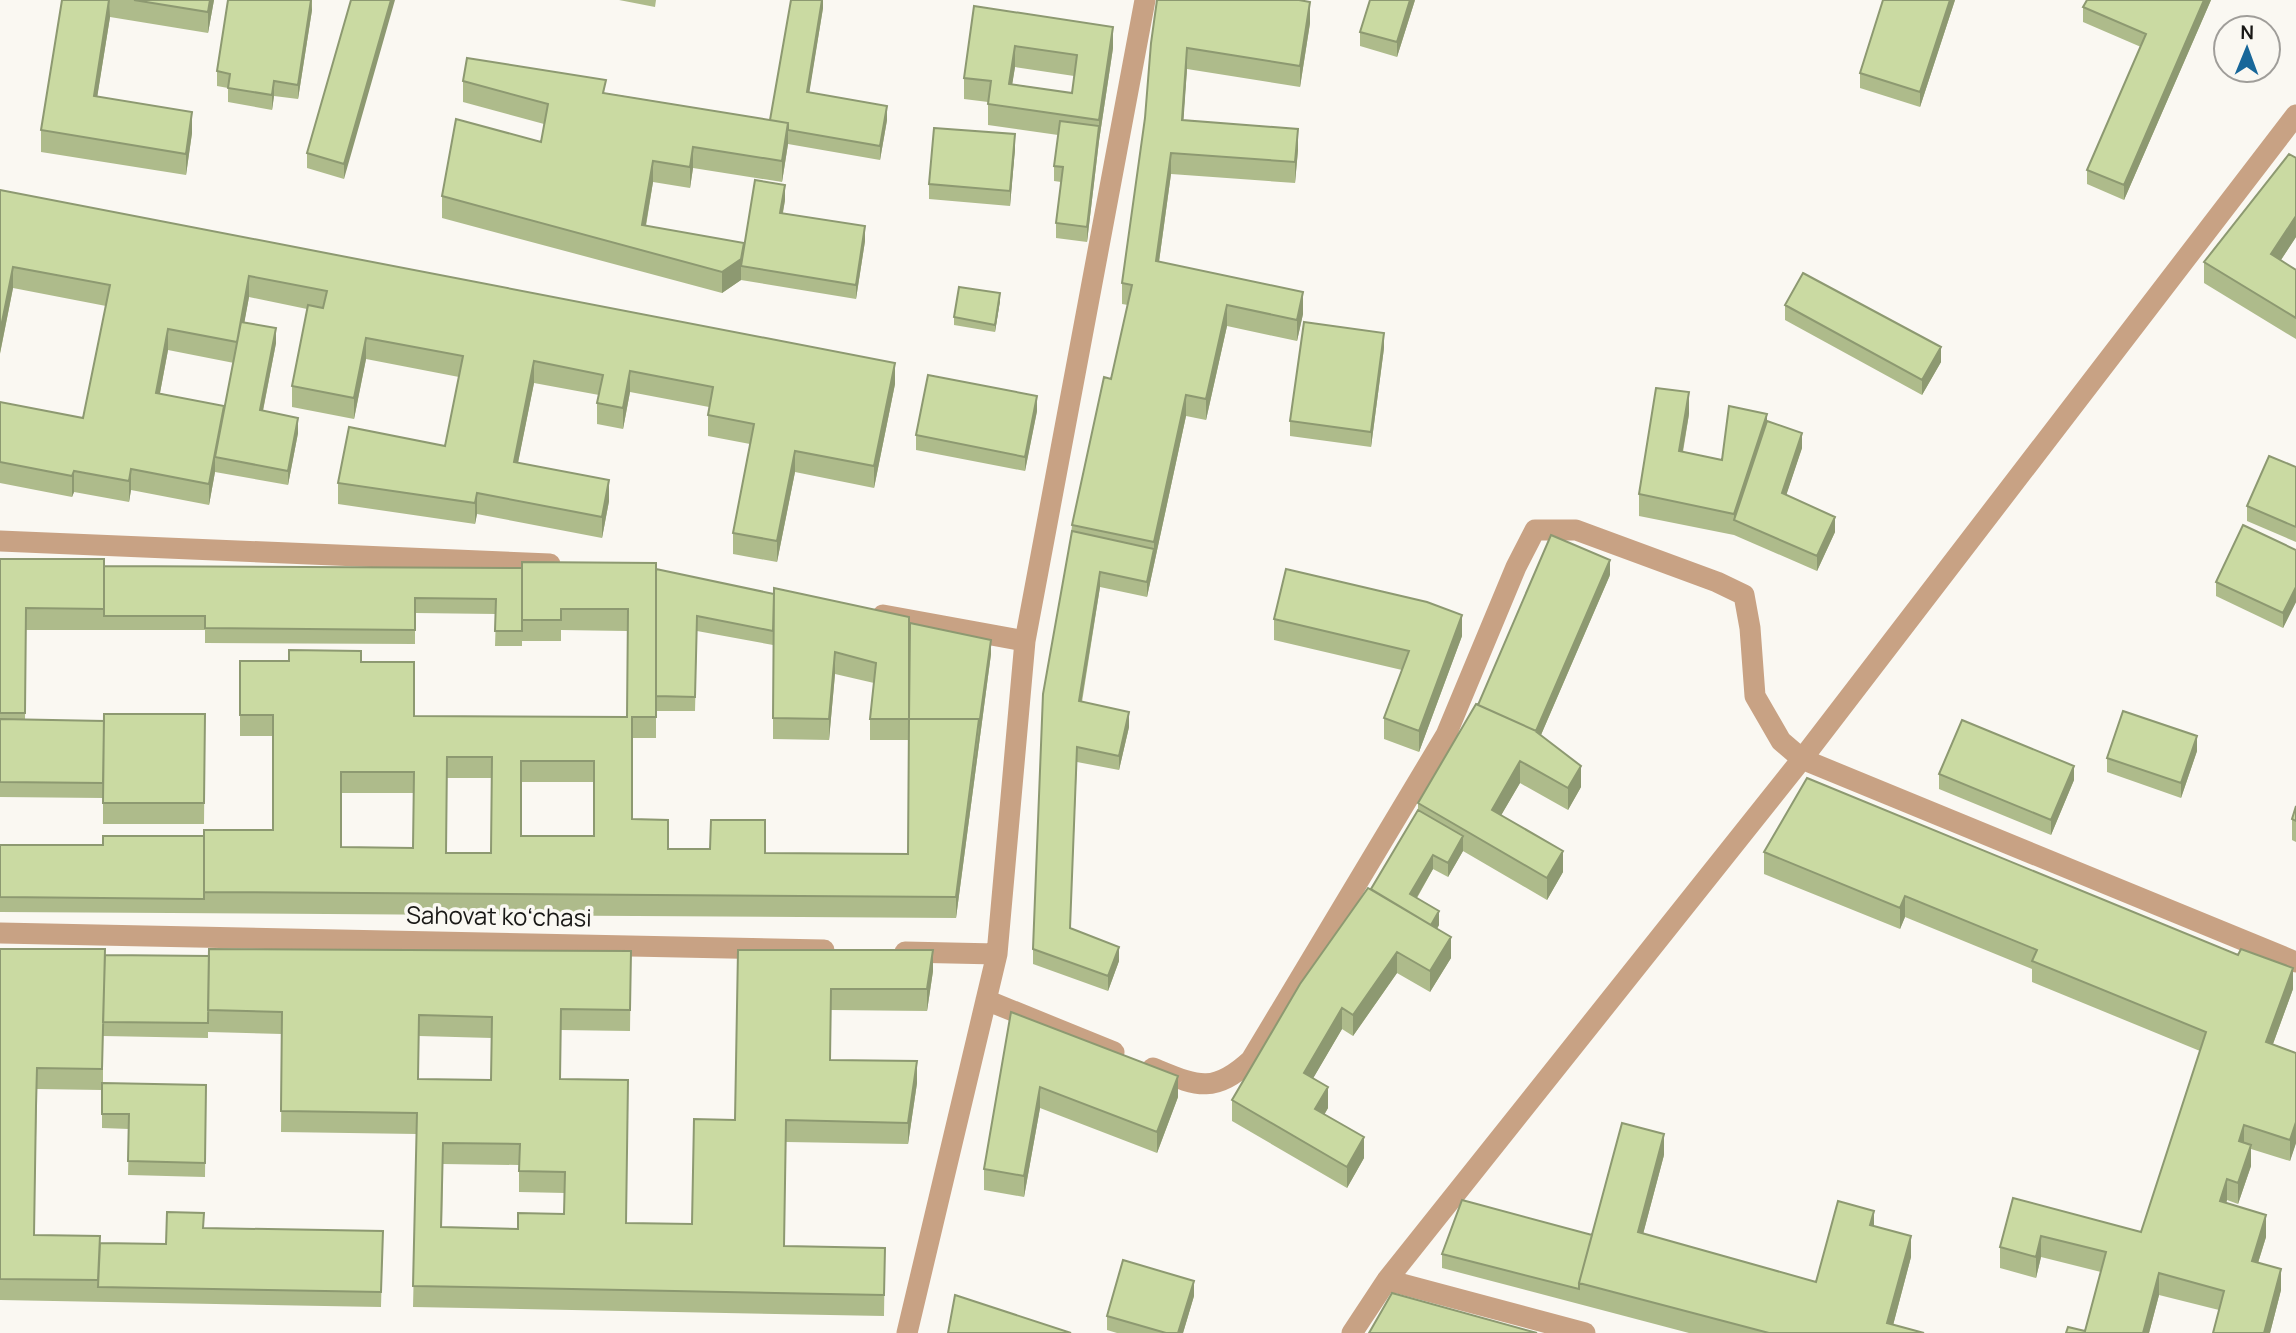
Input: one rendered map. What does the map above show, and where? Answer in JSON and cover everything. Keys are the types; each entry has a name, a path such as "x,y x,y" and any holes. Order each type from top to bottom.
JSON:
{"street":[{"path":"907,1333 997,954 1025,641 1145,0"},
{"path":"1352,1333 1387,1280 1802,759 2296,116"},
{"path":"986,1000 1191,1084 1214,1084 1234,1075 1251,1060 1446,735 1516,567 1535,530 1576,530 1717,582 1744,595 1750,628 1755,696 1780,741 1802,759 2296,962"},
{"path":"0,541 569,565"},
{"path":"865,611 1025,641"},
{"name":"Sahovat koʻchasi","path":"0,933 845,951"},
{"path":"886,952 997,954"},
{"path":"1387,1280 1585,1333"}],"building":[{"path":"62,0 109,0 94,96 192,112 186,154 41,130"},
{"path":"134,0 210,0 208,12"},
{"path":"228,0 311,0 298,85 274,81 272,95 228,88 230,74 217,71"},
{"path":"351,0 391,0 344,164 307,153"},
{"path":"791,0 822,0 807,92 887,106 880,146 788,130 788,123 770,120"},
{"path":"1157,0 1310,2 1300,66 1187,48 1182,120 1298,129 1295,162 1171,153 1156,261 1303,292 1297,320 1227,305 1206,399 1186,395 1154,542 1072,525 1104,377 1111,379 1132,285 1122,283 1145,118"},
{"path":"1370,0 1410,0 1397,42 1360,32"},
{"path":"1883,0 1950,0 1920,92 1860,73"},
{"path":"2087,0 2204,0 2124,185 2087,170 2146,34 2083,7"},
{"path":"974,6 1113,27 1099,120 988,104 991,81 964,78","holes":["1015,46 1077,55 1072,93 1009,84"]},
{"path":"467,58 606,80 603,93 788,123 782,161 693,147 690,167 653,161 642,225 744,243 741,259 722,272 442,196 456,119 541,142 548,104 463,81"},
{"path":"1060,121 1099,126 1087,227 1056,223 1063,167 1054,166"},
{"path":"934,128 1015,134 1010,191 929,184"},
{"path":"2289,154 2296,158 2296,216 2271,254 2296,270 2296,318 2204,262"},
{"path":"755,180 785,185 780,213 865,226 856,285 741,266"},
{"path":"0,190 895,363 874,466 795,451 777,541 733,533 754,424 708,415 713,387 630,371 623,408 597,403 603,375 534,361 514,462 609,480 602,517 477,493 475,503 338,483 349,427 445,446 463,356 366,338 354,398 292,386 308,305 323,308 327,291 249,276 237,342 168,329 156,393 224,406 209,484 131,469 129,481 74,471 72,476 0,462 0,402 83,418 110,285 13,267 0,332"},
{"path":"1803,273 1941,347 1922,380 1785,305"},
{"path":"959,287 1000,293 995,325 954,317"},
{"path":"241,322 276,328 260,410 298,418 288,471 215,457"},
{"path":"1304,322 1384,333 1371,432 1290,421"},
{"path":"928,375 1037,396 1025,457 916,435"},
{"path":"1656,388 1689,392 1679,451 1722,460 1729,406 1767,414 1734,514 1639,494"},
{"path":"1767,421 1802,433 1782,493 1835,517 1817,556 1734,520"},
{"path":"2269,456 2296,467 2296,527 2247,506"},
{"path":"2243,525 2296,550 2296,587 2283,613 2216,582"},
{"path":"1072,531 1154,549 1147,582 1100,572 1079,701 1129,712 1119,756 1077,747 1070,928 1119,947 1108,976 1033,949 1043,694"},
{"path":"1551,535 1610,560 1536,731 1478,705"},
{"path":"0,559 104,559 104,609 26,608 25,713 0,713"},
{"path":"522,562 656,563 656,717 632,717 632,819 668,820 668,849 710,849 711,820 765,820 765,853 908,854 909,719 979,719 956,897 204,892 204,830 273,830 273,715 240,715 240,661 289,661 289,650 361,651 361,662 414,662 414,716 627,717 628,609 561,609 561,620 522,620","holes":["447,757 492,757 491,853 446,853","521,761 594,761 594,836 521,836","341,772 414,772 413,848 341,847"]},
{"path":"104,566 522,568 522,631 495,631 496,599 415,598 415,630 205,628 205,616 104,616"},
{"path":"656,569 774,594 773,631 697,616 695,697 656,696"},
{"path":"1286,569 1427,602 1462,615 1419,731 1384,718 1409,651 1274,619"},
{"path":"774,588 909,617 909,719 870,719 876,663 835,652 829,719 773,718"},
{"path":"910,623 991,640 979,726 979,719 909,719"},
{"path":"1476,704 1534,730 1581,766 1568,788 1520,761 1492,810 1563,851 1547,878 1418,803"},
{"path":"2123,711 2197,736 2181,783 2107,758"},
{"path":"104,714 205,714 204,803 103,803"},
{"path":"0,719 104,721 103,783 0,782"},
{"path":"1962,720 2074,766 2051,820 1939,774"},
{"path":"1807,778 2238,955 2241,949 2293,968 2266,1042 2296,1053 2296,1122 2290,1140 2244,1125 2239,1141 2251,1145 2238,1183 2227,1179 2220,1201 2266,1215 2252,1261 2281,1269 2264,1333 2213,1333 2224,1291 2159,1273 2143,1333 2066,1333 2068,1327 2085,1331 2106,1252 2041,1236 2036,1257 2000,1247 2013,1198 2141,1232 2206,1032 2032,961 2037,950 1905,896 1900,908 1764,852"},
{"path":"1418,810 1463,836 1448,863 1433,855 1410,894 1439,911 1431,925 1371,889"},
{"path":"103,836 204,836 204,899 0,897 0,845 103,845"},
{"path":"1368,888 1451,937 1430,971 1397,952 1353,1015 1342,1008 1304,1073 1328,1087 1315,1109 1364,1137 1347,1167 1232,1100 1300,984"},
{"path":"0,949 105,949 102,1069 37,1068 36,1106 34,1235 100,1236 98,1280 0,1279"},
{"path":"209,949 631,951 630,1010 561,1009 560,1079 628,1080 626,1223 692,1224 694,1119 735,1120 738,950 933,950 927,989 831,989 830,1060 917,1061 908,1123 786,1120 784,1246 885,1248 884,1295 413,1286 417,1113 281,1111 282,1012 208,1010","holes":["419,1015 492,1017 491,1080 418,1079","443,1143 520,1144 519,1171 565,1172 564,1214 518,1213 518,1229 441,1227"]},
{"path":"105,955 209,956 208,1023 103,1022"},
{"path":"1011,1012 1178,1076 1157,1132 1040,1087 1024,1176 984,1169"},
{"path":"102,1083 206,1085 205,1163 128,1161 129,1114 102,1114"},
{"path":"1622,1123 1664,1134 1638,1232 1816,1282 1838,1201 1874,1211 1870,1225 1911,1236 1887,1323 1924,1333 1769,1333 1579,1283"},
{"path":"1462,1200 1592,1235 1579,1289 1442,1254"},
{"path":"167,1212 204,1213 203,1228 383,1231 381,1292 98,1287 100,1243 166,1244"},
{"path":"1123,1260 1194,1281 1178,1333 1166,1333 1107,1316"},
{"path":"1392,1293 1537,1333 1369,1333"},
{"path":"955,1295 1071,1333 948,1333"}]}
